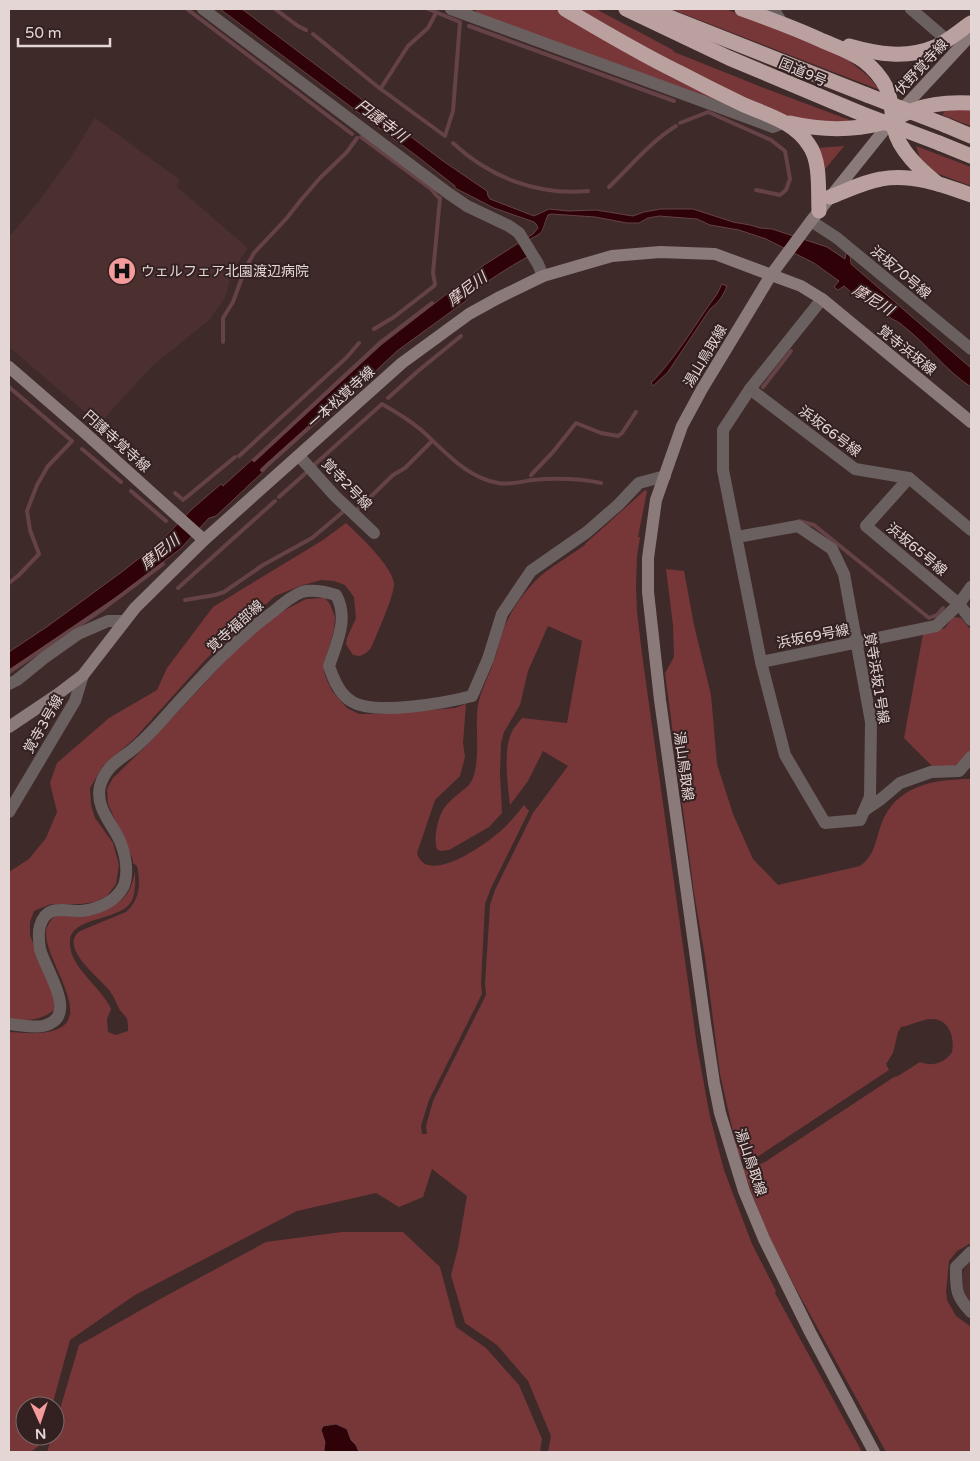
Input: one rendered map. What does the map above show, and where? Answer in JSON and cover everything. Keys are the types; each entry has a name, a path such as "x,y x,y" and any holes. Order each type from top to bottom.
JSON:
{"highway":[{"path":"565,9 677,72 743,104 786,122 810,128 830,129 871,125 933,105 955,102 971,103"},
{"name":"国道9号","path":"626,9 737,62 971,156"},
{"name":"国道9号","path":"649,9 971,136"},
{"path":"742,9 782,23 850,53 871,67 881,79 888,92 896,134 901,145 938,184"},
{"path":"800,31 869,52 908,54 934,47 971,23"},
{"path":"786,122 805,139 814,153 817,168 815,216"},
{"path":"830,197 881,179 905,178 938,184 971,196"}],"main road":[{"name":"伏野覚寺線","path":"893,118 971,35"},
{"name":"湯山鳥取線","path":"874,1452 810,1332 764,1239 744,1191 720,1113 714,1083 653,652 648,592 648,558 656,500 682,426 702,389 771,275 801,233 893,118"},
{"name":"一本松覚寺線","path":"9,727 83,675 135,608 201,537 299,456 402,363 469,314 498,298 540,270 612,256 660,252 715,254 771,275"},
{"name":"覚寺浜坂線","path":"771,275 801,286 822,299 971,422"},
{"name":"円護寺覚寺線","path":"9,367 201,537"}],"street":[{"path":"203,9 448,193 468,206 509,226 522,237 540,270"},
{"path":"451,9 466,12 773,128 786,122"},
{"path":"771,9 782,23"},
{"path":"911,9 947,40"},
{"name":"浜坂70号線","path":"815,216 837,238 971,349"},
{"path":"822,299 750,389 723,430 723,470 761,662 785,755 825,823 860,820 864,810 900,783 931,772 959,771 971,757"},
{"name":"浜坂66号線","path":"750,389 855,469 909,478"},
{"name":"覚寺2号線","path":"299,456 335,496 374,533"},
{"name":"覚寺福部線","path":"9,1024 42,1026 54,1021 58,1016 61,999 40,949 40,926 44,916 57,909 80,911 94,909 116,897 125,882 126,862 120,842 105,817 100,804 100,788 105,774 111,766 140,744 211,667 254,626 302,592 321,591 336,595 341,603 343,615 341,629 329,666 339,688 350,700 363,707 378,708 430,705 472,696 488,659 502,614 531,572 587,532 618,505 639,483 664,476"},
{"path":"909,478 971,530"},
{"name":"浜坂65号線","path":"909,478 866,526 959,604 971,620"},
{"name":"覚寺浜坂1号線","path":"737,537 798,526 832,550 844,574 871,722 870,797 864,810"},
{"name":"浜坂69号線","path":"761,662 936,626 959,604 971,588"},
{"path":"9,684 78,634 108,620 125,621"},
{"name":"覚寺3号線","path":"9,812 75,701 83,675"},
{"path":"971,1252 956,1267 956,1291 971,1312"}],"shaded area":[{"path":"475,9 554,9 611,42 735,107 477,13"},
{"path":"575,9 596,9 674,52 855,122 846,123 792,118 737,97"},
{"path":"671,9 725,9 780,28 848,60 868,76 880,90"},
{"path":"971,109 971,126 942,115 945,111"},
{"name":"ウェルフェア北園渡辺病院","path":"95,118 180,180 177,187 248,248 230,280 225,298 208,321 152,366 99,424 9,347 9,237 39,201 69,160"},
{"path":"844,146 822,173 817,148"},
{"path":"916,146 971,167 971,186 936,173 920,158"},
{"path":"645,490 647,491 638,537 640,537 637,556 637,612 697,1046 710,1117 724,1170 752,1244 776,1291 775,1293 862,1452 548,1452 551,1436 528,1381 497,1345 465,1323 451,1275 458,1248 467,1196 432,1169 423,1197 399,1207 376,1193 297,1211 135,1295 70,1340 55,1396 15,1396 15,1446 38,1446 31,1452 9,1452 9,1032 47,1032 58,1029 67,1021 70,1010 68,997 50,952 46,938 47,927 52,919 58,915 113,906 128,891 135,871 134,895 128,906 79,927 73,933 70,941 74,959 79,968 100,992 111,1009 107,1019 108,1032 116,1035 128,1031 126,1017 109,990 82,962 74,945 75,938 80,931 126,912 137,897 139,879 137,866 133,863 108,804 107,789 113,778 258,629 283,611 306,599 325,598 330,604 335,617 334,630 323,667 332,691 347,708 359,714 382,714 455,708 466,704 463,743 465,757 460,776 435,800 417,853 422,862 431,866 443,865 468,854 497,834 524,805 529,811 485,904 482,994 429,1100 421,1126 422,1134 427,1134 426,1126 433,1101 486,995 490,905 495,890 533,813 568,766 543,751 528,781 510,805 507,769 509,741 513,730 522,718 567,723 582,641 548,626 528,671 520,705 504,732 501,743 502,813 489,827 449,850 440,851 437,849 437,827 442,811 447,804 469,785 473,778 477,761 477,708 504,628 511,613 526,591 538,578 585,544"},
{"path":"346,523 381,559 392,576 394,583 388,605 371,648 360,656 353,655 346,644 356,618 354,597 345,585 334,581 321,580 275,596 207,658 134,739 103,766 90,788 91,805 95,818 113,843 119,865 116,884 107,896 95,902 51,904 34,911 30,922 30,935 54,991 54,1010 49,1014 33,1019 9,1019 9,872 29,859 46,838 57,812 50,783 57,763 109,718 157,690 167,668 213,607 323,540"},
{"path":"666,569 684,571 694,625 711,695 717,764 733,814 753,859 778,885 860,866 872,853 887,812 906,793 930,783 971,779 971,1243 957,1251 949,1261 946,1292 947,1300 956,1316 971,1327 971,1452 886,1452 795,1287 766,1230 743,1169 765,1162 920,1062 934,1064 946,1059 952,1052 953,1041 947,1025 938,1020 925,1020 901,1027 893,1053 886,1064 889,1070 757,1157 750,1160 741,1159 720,1074 665,673 674,657 673,625"},
{"path":"953,617 961,618 971,630 971,752 959,764 934,768 904,738 923,634 945,628"},
{"path":"342,1232 403,1232 440,1267 456,1327 486,1348 519,1385 542,1439 540,1452 47,1452 49,1446 65,1446 64,1396 79,1345 266,1242"},
{"path":"971,1256 971,1306 960,1286 963,1272"}],"water":[{"path":"220,9 242,9 443,161 487,191 490,199 534,216 549,209 568,211 596,210 633,216 661,209 693,209 733,222 772,229 827,247 845,259 846,253 850,256 851,264 971,368 971,387 953,373 911,332 892,319 869,297 864,294 852,293 844,286 838,290 834,287 839,281 814,263 766,239 739,230 710,225 697,219 659,216 648,218 639,223 627,223 595,217 551,214 548,215 540,233 528,240 529,256 474,291 466,297 467,300 397,351 365,381 360,380 264,466 266,469 216,516 209,518 180,549 118,596 9,670 9,652 48,626 162,540 192,509 221,484 223,486 255,457 258,458 381,345 484,265 533,234 538,228 534,222 494,208 455,188 455,186 418,157"},
{"path":"722,284 727,286 720,299 710,309 668,372 653,386 651,383 678,351"},
{"path":"336,1424 347,1429 351,1440 359,1452 325,1452 325,1442 321,1430 323,1426"}],"waterway":[{"path":"187,9 352,134"},
{"path":"275,9 306,30"},
{"path":"313,34 378,87 445,136 453,111 460,22 428,9"},
{"path":"381,88 408,46 428,28 436,13"},
{"path":"469,26 674,101"},
{"path":"680,123 708,112 771,140 785,151 790,179 786,190 780,195 756,190"},
{"path":"609,187 649,147 676,126"},
{"path":"361,137 431,189 438,197"},
{"path":"223,342 223,318 233,302 245,269 254,253 286,219 320,178 347,152 357,138"},
{"path":"453,143 482,166 515,182 551,190 569,192 588,191"},
{"path":"374,329 394,317 434,286 433,273 440,198"},
{"path":"254,460 381,342 432,303"},
{"path":"388,398 461,336"},
{"path":"239,456 346,358 359,343"},
{"path":"763,387 791,351"},
{"path":"9,387 72,441 48,466 37,485 27,511 30,530 39,554 9,583"},
{"path":"262,470 354,387"},
{"path":"314,465 382,404 415,425 465,469 486,480 506,484 558,479 601,483"},
{"path":"531,475 553,452 576,423 601,433 618,436 636,412"},
{"path":"110,435 138,460"},
{"path":"356,511 393,475 405,468 432,441"},
{"path":"82,449 121,482"},
{"path":"183,500 235,457"},
{"path":"279,497 308,471"},
{"path":"131,491 166,521"},
{"path":"175,493 181,498"},
{"path":"178,588 275,501"},
{"path":"185,600 224,592 263,565 312,538 344,511"},
{"path":"799,521 814,525 929,618 937,615 943,608"},
{"name":"摩尼川","path":"9,672 103,609 163,564"}],"place":[{"name":"ウェルフェア北園渡辺病院","path":"122,271"}],"water label":[{"name":"円護寺川","path":"382,121"}]}
